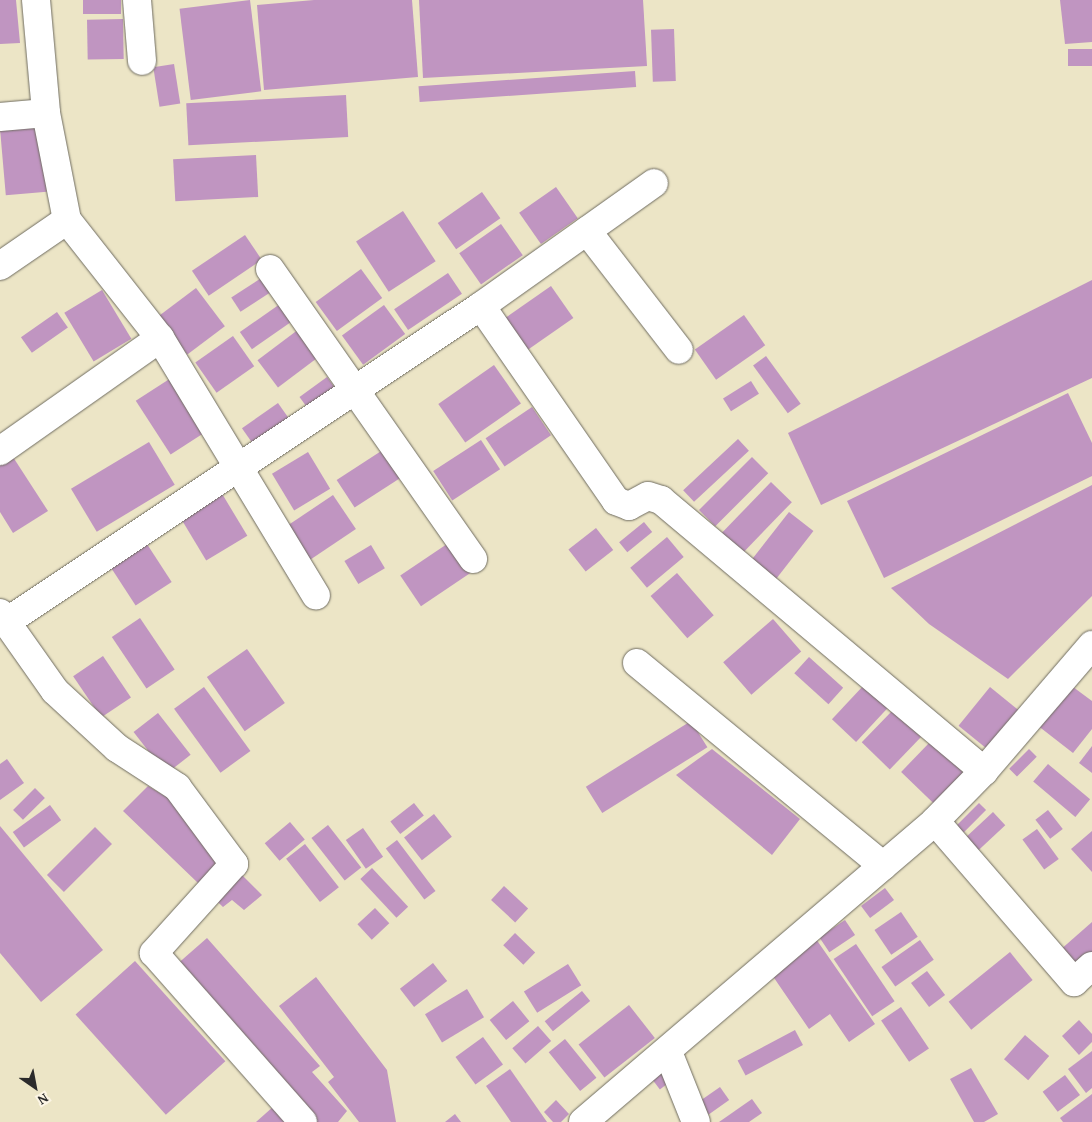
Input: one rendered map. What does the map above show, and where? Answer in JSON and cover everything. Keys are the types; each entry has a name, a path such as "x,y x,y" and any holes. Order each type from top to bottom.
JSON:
{"street":[{"path":"36,0 46,113 67,220 160,338 316,596"},
{"path":"137,0 142,61"},
{"path":"0,117 46,113"},
{"path":"303,1122 154,953 234,864 177,787 117,748 55,691 3,617 237,467 480,306 654,182"},
{"path":"0,266 67,220"},
{"path":"587,231 678,350"},
{"path":"270,269 473,559"},
{"path":"480,306 616,501 629,506 648,496 660,500 984,770"},
{"path":"0,451 160,338"},
{"path":"583,1122 668,1052 935,820 1087,661"},
{"path":"637,663 883,866"},
{"path":"935,820 1074,982 1092,966"},
{"path":"668,1052 696,1122"}],"building":[{"path":"0,0 16,0 20,43 0,44"},
{"path":"83,0 121,0 121,14 83,14"},
{"path":"250,0 261,91 191,100 180,9"},
{"path":"314,0 412,0 418,77 264,90 257,5"},
{"path":"419,0 643,0 647,66 423,78"},
{"path":"1060,0 1092,0 1092,42 1065,44"},
{"path":"123,19 124,59 88,60 87,20"},
{"path":"674,29 676,81 653,82 651,30"},
{"path":"1068,49 1092,49 1092,66 1068,66"},
{"path":"174,64 180,104 160,107 153,67"},
{"path":"635,71 636,87 420,102 419,86"},
{"path":"346,95 348,137 188,145 186,103"},
{"path":"41,127 47,192 6,195 0,131"},
{"path":"256,155 258,197 175,201 173,159"},
{"path":"556,187 578,218 541,244 519,213"},
{"path":"482,192 500,218 456,249 438,223"},
{"path":"403,211 436,261 389,292 356,241"},
{"path":"501,224 523,255 481,284 459,253"},
{"path":"245,235 262,260 209,296 192,271"},
{"path":"361,269 382,298 337,331 316,302"},
{"path":"269,273 278,287 241,312 231,298"},
{"path":"448,273 462,294 408,330 394,309"},
{"path":"1092,280 1092,378 821,505 788,433"},
{"path":"551,286 573,318 527,350 505,318"},
{"path":"196,288 225,326 187,355 158,316"},
{"path":"102,290 131,339 94,362 64,313"},
{"path":"280,304 292,321 252,349 240,332"},
{"path":"384,305 405,334 363,365 342,336"},
{"path":"57,312 68,328 32,353 21,337"},
{"path":"744,315 765,345 716,380 695,349"},
{"path":"303,326 323,353 278,387 257,360"},
{"path":"233,336 254,366 217,393 195,362"},
{"path":"766,356 801,404 788,413 753,365"},
{"path":"494,365 521,404 465,443 438,404"},
{"path":"327,377 335,388 308,408 299,397"},
{"path":"171,378 206,432 171,455 136,401"},
{"path":"751,381 759,394 731,411 723,398"},
{"path":"1068,393 1092,443 1092,476 884,578 847,501"},
{"path":"278,403 289,419 253,444 242,428"},
{"path":"532,407 551,435 505,467 486,438"},
{"path":"738,439 749,451 694,502 683,490"},
{"path":"481,440 500,469 452,500 433,471"},
{"path":"149,442 175,485 97,532 71,489"},
{"path":"392,444 410,472 355,508 337,480"},
{"path":"308,452 330,489 294,510 272,474"},
{"path":"13,457 48,511 13,533 0,512 0,465"},
{"path":"752,457 768,473 715,526 699,510"},
{"path":"771,482 792,502 742,554 721,534"},
{"path":"1092,485 1092,596 1008,679 929,624 891,588"},
{"path":"218,487 247,536 206,561 177,512"},
{"path":"333,495 356,529 309,561 286,527"},
{"path":"789,512 813,531 776,579 751,560"},
{"path":"644,522 652,532 627,552 619,542"},
{"path":"596,528 613,550 586,572 568,550"},
{"path":"667,537 684,557 647,588 630,568"},
{"path":"145,541 172,582 136,606 109,564"},
{"path":"450,542 471,573 421,606 400,576"},
{"path":"371,545 385,568 358,584 344,561"},
{"path":"677,573 714,615 687,638 651,596"},
{"path":"140,618 175,669 146,688 112,637"},
{"path":"773,619 801,651 751,695 723,662"},
{"path":"247,649 285,703 245,731 207,677"},
{"path":"103,656 131,697 101,718 73,676"},
{"path":"809,657 843,688 828,704 794,673"},
{"path":"1069,684 1092,701 1092,729 1073,753 1037,725"},
{"path":"864,685 888,708 856,742 832,719"},
{"path":"204,687 250,751 221,773 174,709"},
{"path":"990,687 1020,711 988,750 959,726"},
{"path":"893,710 921,737 890,769 862,742"},
{"path":"158,713 191,755 166,774 134,732"},
{"path":"691,721 707,747 602,813 586,787"},
{"path":"931,741 966,775 936,806 901,772"},
{"path":"1092,746 1092,773 1079,763"},
{"path":"712,749 800,819 772,855 676,775"},
{"path":"1029,749 1037,757 1017,777 1009,769"},
{"path":"7,759 24,783 0,800 0,764"},
{"path":"1048,764 1090,799 1075,817 1033,782"},
{"path":"148,786 180,805 231,875 243,876 262,895 244,910 232,900 223,907 123,811"},
{"path":"35,788 45,798 23,820 13,810"},
{"path":"414,803 424,816 400,834 390,821"},
{"path":"979,803 986,810 960,836 953,829"},
{"path":"50,805 61,820 24,847 13,832"},
{"path":"1048,810 1063,829 1050,839 1035,820"},
{"path":"993,812 1005,825 976,852 964,839"},
{"path":"434,814 452,837 422,860 404,837"},
{"path":"290,822 305,840 280,861 265,843"},
{"path":"328,825 361,868 345,880 311,838"},
{"path":"0,826 103,950 41,1002 0,953"},
{"path":"95,827 112,844 64,892 47,875"},
{"path":"363,828 383,857 366,869 346,840"},
{"path":"1037,829 1059,859 1044,870 1022,840"},
{"path":"1092,831 1092,872 1071,849"},
{"path":"397,840 436,891 424,900 386,848"},
{"path":"305,844 339,887 320,902 286,859"},
{"path":"372,868 408,907 396,918 360,879"},
{"path":"504,886 528,909 515,922 491,900"},
{"path":"885,888 894,900 870,918 861,906"},
{"path":"375,908 389,923 372,940 357,924"},
{"path":"901,912 918,937 891,955 874,930"},
{"path":"845,920 855,935 829,952 819,937"},
{"path":"1092,922 1092,956 1076,970 1059,951"},
{"path":"515,933 535,952 523,965 503,945"},
{"path":"207,938 320,1066 312,1072 347,1111 338,1122 313,1122 175,966"},
{"path":"816,939 875,1024 849,1042 830,1014 809,1029 770,972"},
{"path":"920,940 934,960 895,987 881,967"},
{"path":"856,944 895,1001 872,1016 834,959"},
{"path":"1010,952 1033,980 971,1030 949,1002"},
{"path":"135,961 225,1061 166,1115 76,1015"},
{"path":"433,963 447,981 414,1007 400,989"},
{"path":"568,964 581,985 537,1013 524,992"},
{"path":"927,971 945,995 929,1007 911,983"},
{"path":"316,977 387,1070 396,1122 359,1122 328,1082 334,1077 279,1006"},
{"path":"467,989 484,1017 442,1043 425,1014"},
{"path":"582,991 590,1001 553,1031 545,1021"},
{"path":"513,1001 529,1021 506,1040 490,1020"},
{"path":"629,1005 655,1038 604,1077 579,1044"},
{"path":"901,1007 929,1048 909,1062 881,1020"},
{"path":"1079,1020 1092,1034 1092,1042 1079,1055 1062,1036"},
{"path":"538,1026 551,1041 525,1063 512,1048"},
{"path":"795,1030 803,1045 746,1076 738,1061"},
{"path":"1025,1035 1049,1056 1028,1080 1004,1059"},
{"path":"483,1037 503,1065 475,1084 455,1057"},
{"path":"565,1039 596,1078 580,1091 549,1052"},
{"path":"1092,1051 1092,1088 1086,1093 1068,1069"},
{"path":"663,1062 675,1078 660,1089 648,1073"},
{"path":"971,1068 998,1114 984,1122 974,1122 950,1079"},
{"path":"510,1069 547,1122 511,1122 486,1086"},
{"path":"1065,1075 1080,1095 1058,1112 1043,1092"},
{"path":"720,1087 729,1100 709,1114 700,1101"},
{"path":"1092,1094 1092,1122 1063,1122 1060,1118"},
{"path":"752,1099 762,1113 749,1122 719,1122"},
{"path":"556,1100 569,1114 561,1122 553,1122 544,1112"},
{"path":"274,1106 288,1122 256,1122"},
{"path":"455,1114 461,1122 445,1122"}]}
